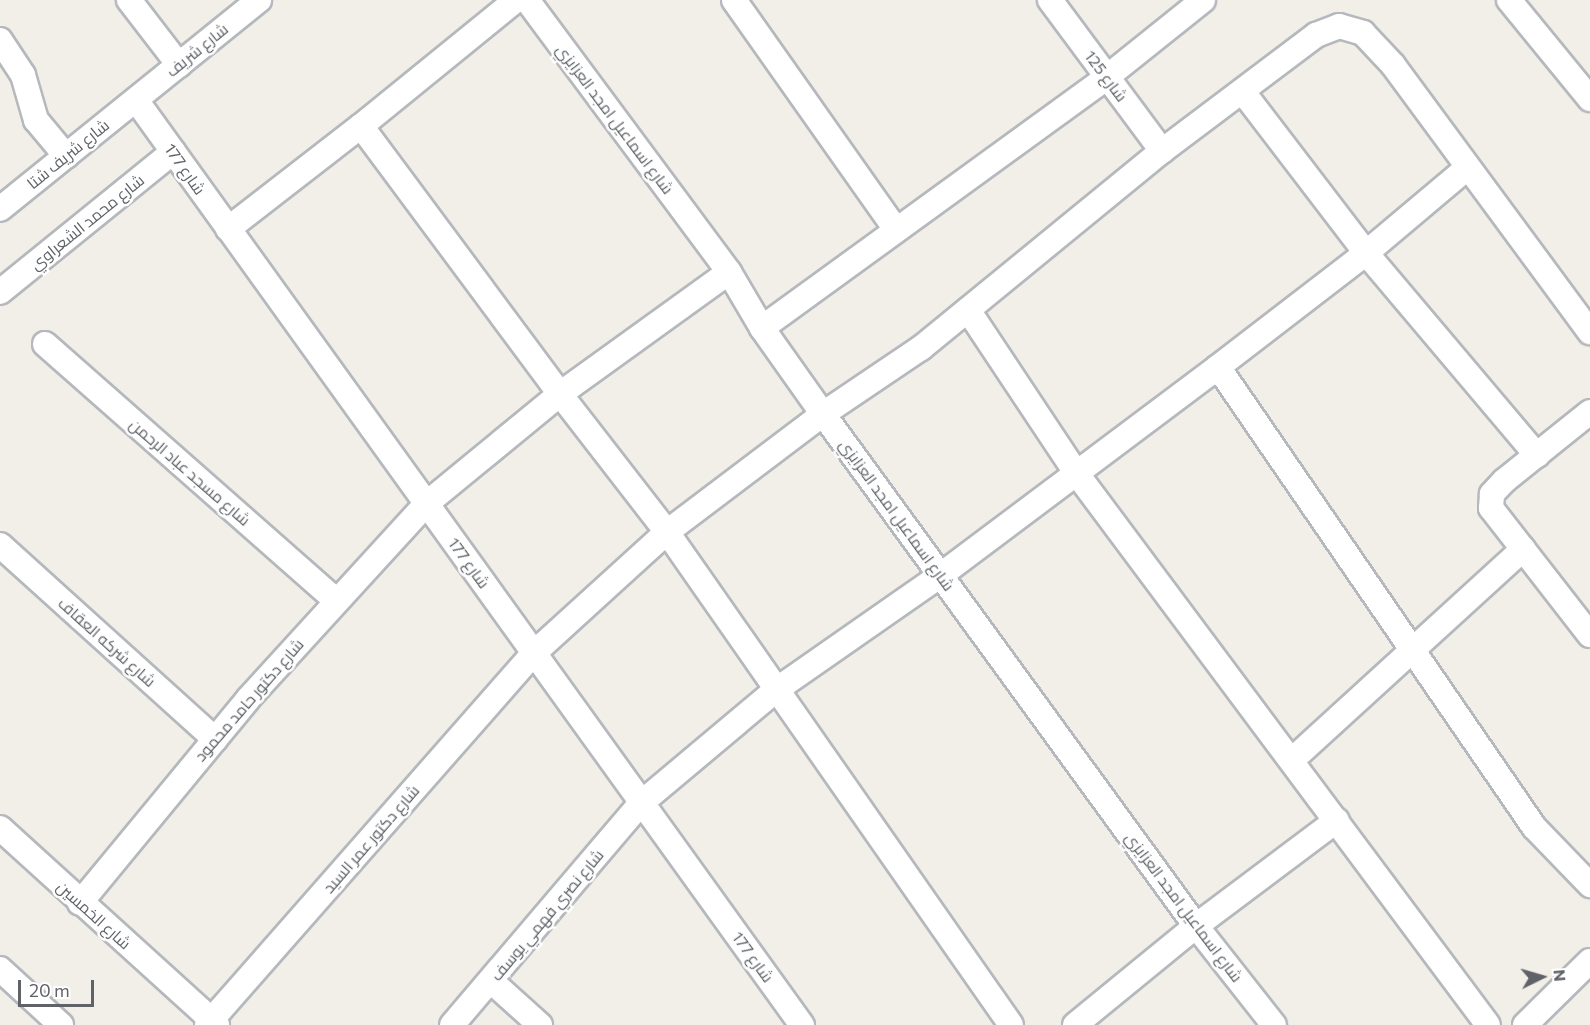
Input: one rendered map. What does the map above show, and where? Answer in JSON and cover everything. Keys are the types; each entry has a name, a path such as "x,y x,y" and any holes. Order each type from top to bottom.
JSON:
{"street":[{"path":"129,0 179,65"},
{"name":"شارع شريف","path":"136,100 259,0"},
{"path":"228,229 361,126 516,0"},
{"name":"شارع اسماعيل امجد العزايزي","path":"527,0 729,272 762,328 823,414 1196,926 1274,1025"},
{"path":"734,0 896,230"},
{"name":"شارع 125","path":"1050,0 1162,151"},
{"path":"762,328 1107,77 1203,0"},
{"path":"1509,0 1590,99"},
{"name":"شارع دكتور عمر السيد","path":"212,1023 534,653 667,532 823,414 921,348 1162,151 1316,35 1339,26 1363,33 1393,65 1590,332"},
{"path":"0,40 23,75 36,120 66,156"},
{"path":"1243,92 1366,254 1537,455"},
{"name":"شارع شريف شتا","path":"0,209 136,100"},
{"name":"شارع 177","path":"136,100 640,804 802,1025"},
{"path":"361,126 560,394 667,532 1011,1025"},
{"name":"شارع محمد الشعراوي","path":"0,292 173,152"},
{"name":"شارع نصري فهمي يوسف","path":"452,1025 640,804 776,690 941,575 1077,474 1366,254 1468,167"},
{"name":"شارع دكتور حامد محمود","path":"80,903 214,739 336,601 426,504 560,394 729,272"},
{"path":"968,310 1077,474 1488,1025"},
{"name":"شارع مسجد عباد الرحمن","path":"45,344 336,601"},
{"path":"1218,367 1534,827 1590,885"},
{"path":"1590,412 1492,494 1491,508 1590,636"},
{"name":"شارع شركه العقاف","path":"0,545 214,739"},
{"path":"1292,760 1410,649 1523,549"},
{"path":"1075,1025 1196,926 1337,820"},
{"name":"شارع الخمسين","path":"0,828 212,1023"},
{"path":"1525,1025 1590,961"},
{"path":"0,969 61,1025"},
{"path":"490,981 540,1025"}]}
